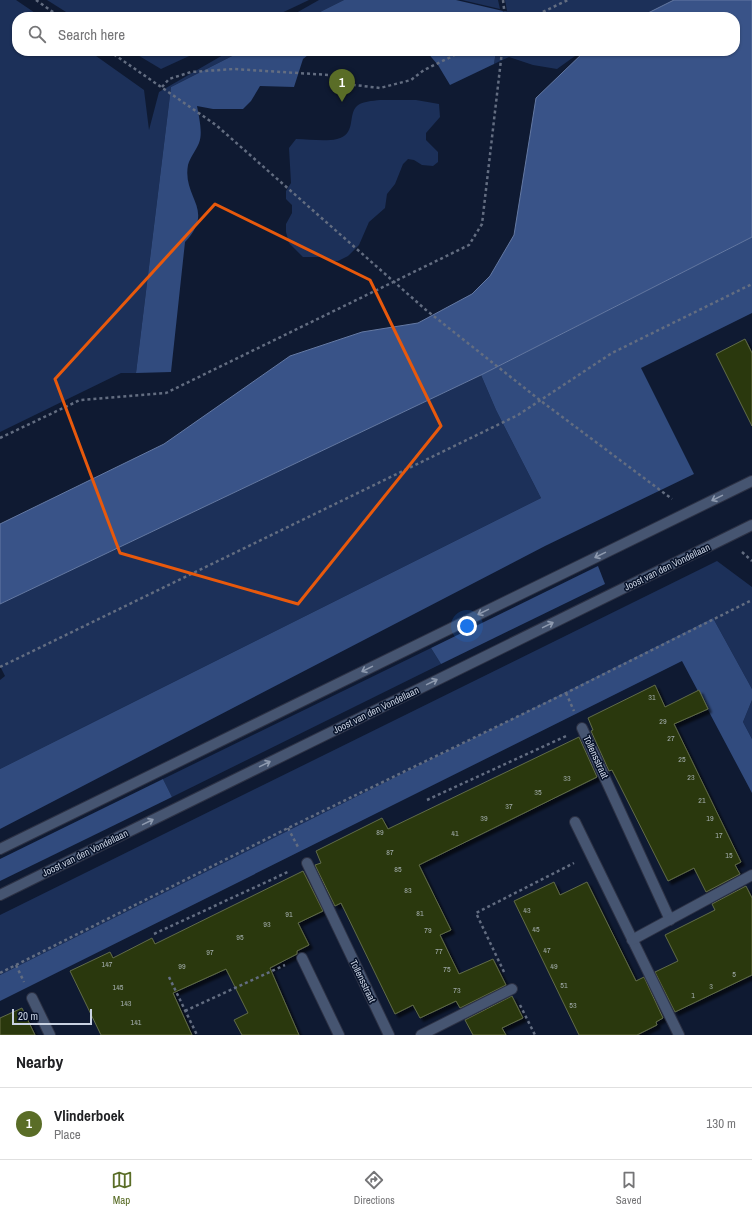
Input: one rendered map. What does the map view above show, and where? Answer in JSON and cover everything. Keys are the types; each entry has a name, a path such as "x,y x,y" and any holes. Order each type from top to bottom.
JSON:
{"street":[{"path":"0,849 752,481"},
{"name":"Joost van den Vondellaan","path":"0,895 752,525"},
{"name":"Tollensstraat","path":"582,728 670,920"},
{"path":"575,822 679,1035"},
{"name":"Tollensstraat","path":"307,863 389,1035"},
{"path":"632,940 752,875"},
{"path":"302,958 339,1035"},
{"path":"421,1035 512,988"},
{"path":"32,998 50,1035"}],"path":[{"path":"36,0 53,12"},
{"path":"503,0 504,12"},
{"path":"543,12 568,0"},
{"path":"116,56 216,126 426,310 507,372 541,401 690,512"},
{"path":"162,87 169,79 191,72 234,69 329,75 346,84 380,88 411,80 424,70 453,56"},
{"path":"0,438 80,400 166,393 468,245 482,224 501,56"},
{"path":"0,667 511,419 541,401 612,353 752,284"},
{"path":"0,973 288,828 566,693 752,600"},
{"name":"Tollensstraat","path":"427,800 582,728"},
{"path":"154,934 307,863 288,828"},
{"path":"535,1035 476,913 591,855"},
{"path":"185,1011 302,958"},
{"path":"169,977 197,1035"}],"highlighted area":[{"path":"215,204 370,280 441,426 298,604 120,553 55,379"}],"shaded area":[{"path":"0,0 16,0 34,12 12,12 12,56 96,56 144,90 149,130 159,92 221,56 232,56 171,87 136,373 121,373 0,432"},
{"path":"47,0 309,0 284,12 66,12"},
{"path":"319,0 344,0 320,12 298,12"},
{"path":"344,0 456,0 503,11 503,12 320,12"},
{"path":"462,0 498,0 500,9"},
{"path":"505,0 674,0 650,12 503,12 507,11"},
{"path":"674,0 752,0 752,237 481,375 0,604 0,524 164,444 290,356 362,332 418,323 472,294 490,276 514,235 536,98 580,56 740,56 740,12 650,12"},
{"path":"139,56 189,56 161,69"},
{"path":"232,56 307,56 303,59 294,87 260,86 251,101 243,109 213,109 197,106 201,135 199,143 188,165 187,176 198,212 198,221 194,231 185,242 171,372 136,373 171,87"},
{"path":"430,56 495,56 494,64 450,85 438,65"},
{"path":"495,56 575,56 557,69 533,65 509,57 494,64"},
{"path":"380,100 416,100 439,104 440,117 426,133 426,140 438,152 438,162 433,166 422,165 414,160 408,159 403,164 395,184 387,194 385,208 369,222 359,245 348,256 338,261 330,261 321,257 303,257 289,243 286,232 286,224 292,213 292,205 286,199 286,191 291,183 289,148 296,139 327,140 343,137 347,134 351,125 352,115 358,105 364,102"},
{"path":"752,237 752,313 641,368 694,474 545,546 0,829 0,769 541,498 496,410 481,375"},
{"path":"481,375 496,410 541,498 0,769 0,680 5,676 0,666 0,604"},
{"path":"717,561 752,587 752,689 713,618 0,975 0,915"},
{"path":"598,566 605,584 441,664 431,648"},
{"path":"713,618 752,689 752,700 743,722 752,739 752,793 682,661 0,1001 0,975"},
{"path":"431,648 441,664 172,797 163,779"},
{"path":"752,700 752,739 743,722"},
{"path":"163,779 172,797 0,881 0,859"}],"building":[{"path":"745,339 752,353 752,426 716,354"},
{"path":"655,685 665,707 699,690 708,709 674,724 741,862 735,865 740,874 706,892 694,868 668,881 612,770 609,771 591,731 593,730 588,718"},
{"path":"579,737 597,777 419,865 451,930 440,935 459,974 493,959 506,985 460,1008 456,1001 420,1018 413,1005 395,1014 341,903 335,906 315,865 321,863 316,851 382,818 388,829"},
{"path":"303,871 323,911 298,923 309,945 297,951 297,954 270,968 299,1035 242,1035 234,1020 248,1013 226,969 173,993 192,1035 101,1035 70,971 110,952 113,958 152,938 155,944"},
{"path":"554,882 560,895 587,882 636,981 644,977 663,1018 656,1022 657,1025 637,1035 579,1035 514,901"},
{"path":"746,886 752,898 752,975 675,1012 655,972 678,961 665,935 715,910 712,904"},
{"path":"512,996 523,1018 502,1028 506,1035 473,1035 465,1020"},
{"path":"22,1008 35,1035 0,1035 0,1018"}],"place":[{"name":"Vlinderboek","path":"342,102"}]}
